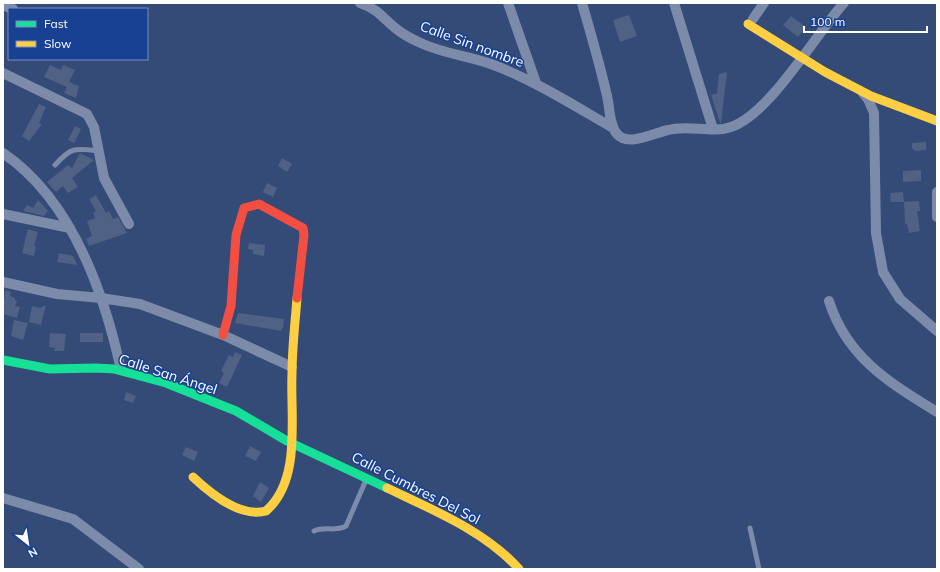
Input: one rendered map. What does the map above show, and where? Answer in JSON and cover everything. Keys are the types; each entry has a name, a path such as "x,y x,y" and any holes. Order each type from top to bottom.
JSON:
{"street":[{"name":"Calle Sin nombre","path":"360,3 381,13 402,33 424,44 438,50 463,55 492,65 536,83 613,128 620,137 629,140 677,128 689,127 714,129"},
{"path":"508,3 536,83"},
{"path":"582,3 599,62 613,128"},
{"path":"674,3 714,129 732,127 753,113 774,92 844,3"},
{"path":"764,3 750,22 803,55 825,72 899,108 937,121"},
{"path":"803,55 859,82 905,101 937,111"},
{"path":"3,73 87,114 94,127 104,178 129,224"},
{"path":"860,90 868,99 874,114 876,233 883,272 900,299 937,331"},
{"path":"3,153 31,177 70,228 90,268 101,298 114,338 121,370"},
{"path":"937,192 937,217"},
{"path":"193,477 211,493 229,504 251,513 259,514 266,511 277,500 283,485 292,444 292,367 304,235 303,228 259,204 244,208 236,236 231,306 223,335"},
{"path":"3,214 70,228"},
{"path":"3,282 57,294 101,298 140,304 223,335 292,367"},
{"path":"829,301 834,316 844,334 865,361 896,387 937,412"},
{"name":"Calle San Ángel","path":"3,360 50,369 80,367 121,370 180,389 237,412 292,444"},
{"name":"Calle Cumbres Del Sol","path":"292,444 430,508 488,541 516,562 519,569"},
{"path":"3,498 73,519 139,569"}],"lane":[{"path":"55,165 66,152 79,148 99,150"},
{"path":"314,531 319,528 340,530 346,526 367,479"},
{"path":"750,528 759,569"}],"building":[{"path":"629,15 637,36 620,42 613,20"},
{"path":"791,16 806,27 798,37 783,25"},
{"path":"50,65 61,70 63,65 75,70 69,82 79,86 76,98 64,93 67,87 44,77"},
{"path":"727,72 720,123 711,95 717,93 719,74"},
{"path":"39,104 46,107 39,123 42,124 29,141 22,136"},
{"path":"75,126 81,129 74,143 68,140"},
{"path":"926,142 926,150 915,151 912,148 912,143"},
{"path":"80,153 94,160 72,178 78,187 68,193 63,186 56,192 47,182 68,165 72,168"},
{"path":"282,158 292,164 287,172 278,166"},
{"path":"921,170 921,181 903,182 903,171"},
{"path":"267,183 277,188 273,197 263,192"},
{"path":"903,192 904,202 891,202 890,193"},
{"path":"96,195 106,213 109,211 113,219 118,217 127,233 89,246 86,239 92,236 87,221 95,218 93,213 96,211 89,199"},
{"path":"38,200 48,211 44,216 23,211 27,205 33,208"},
{"path":"919,201 920,211 917,211 920,231 909,233 907,224 905,224 904,202"},
{"path":"28,229 38,232 34,246 36,246 34,256 22,253"},
{"path":"249,243 265,245 264,256 253,254 253,250 248,249"},
{"path":"59,253 73,256 77,265 57,262"},
{"path":"5,290 11,292 10,296 15,298 17,301 15,306 20,307 17,318 3,314"},
{"path":"46,305 41,325 29,322 32,306 40,308"},
{"path":"238,313 284,319 283,328 281,331 235,323"},
{"path":"14,320 28,323 23,340 11,336"},
{"path":"50,333 66,334 64,351 54,351 55,348 49,347"},
{"path":"80,333 103,333 103,342 80,342"},
{"path":"235,352 242,355 227,387 219,383 224,373 221,371 229,355 233,357"},
{"path":"126,392 136,396 133,403 124,400"},
{"path":"250,446 261,452 256,461 245,456"},
{"path":"186,447 198,452 194,461 182,455"},
{"path":"260,482 269,488 261,502 253,496"}],"traffic: fast":[{"path":"3,360 50,369 114,369 166,383 236,411 287,441 387,488"}],"traffic: slow":[{"path":"748,24 825,72 871,96 937,121"},
{"path":"193,477 226,503 246,511 266,511 277,498 285,482 290,465 292,447 292,365 297,298"},
{"path":"387,488 458,522 490,543 519,569"}],"traffic: jam":[{"path":"223,335 231,306 236,235 244,208 259,204 303,228 304,235 297,298"}]}
